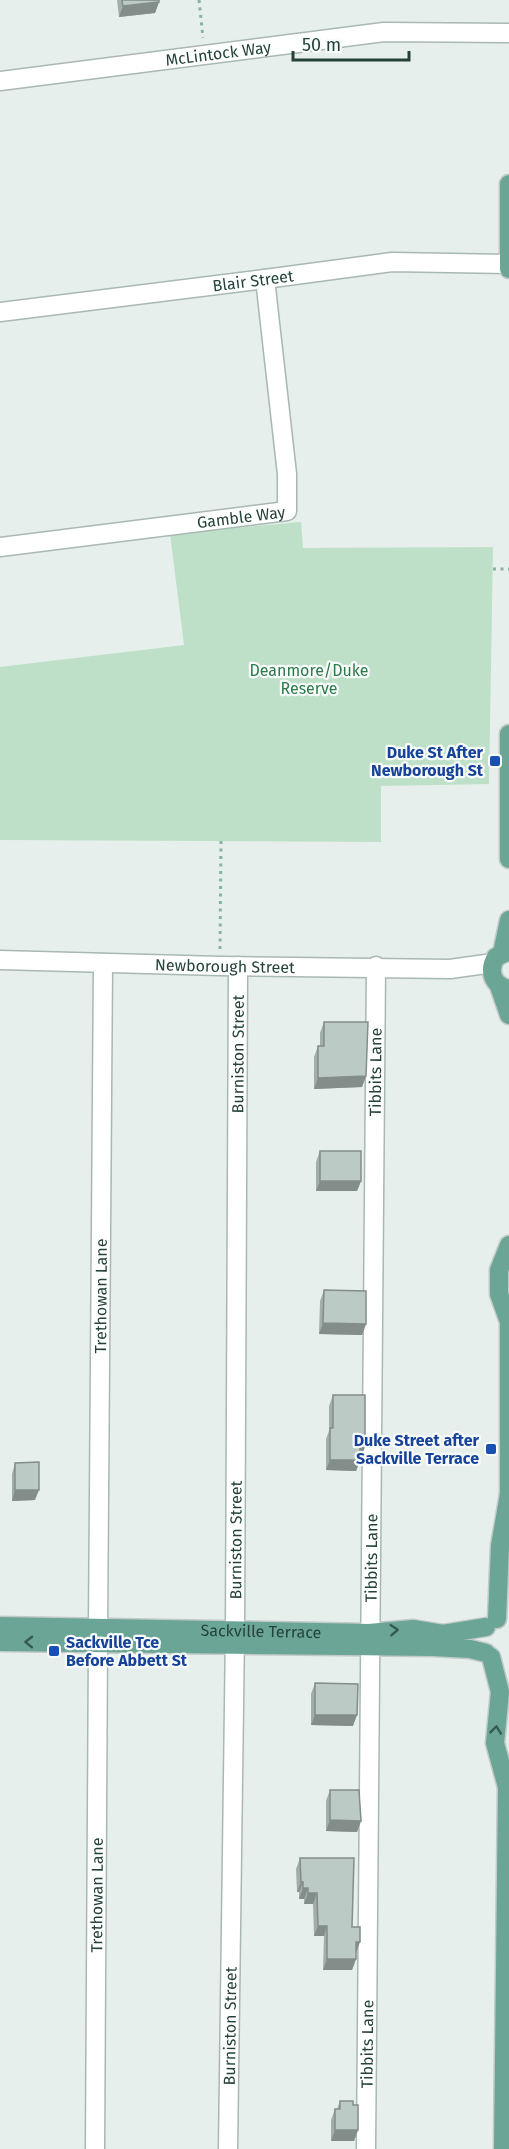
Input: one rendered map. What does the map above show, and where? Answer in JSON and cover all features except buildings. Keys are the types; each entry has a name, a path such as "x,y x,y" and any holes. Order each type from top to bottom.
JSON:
{"main road":[{"path":"508,266 509,184"},
{"path":"509,734 509,859"},
{"path":"509,920 501,970 509,1016"},
{"path":"503,2149 508,1783 495,1743 500,1692 482,1640 497,1622 500,1546 509,1494 509,1321 499,1294 499,1270 509,1245"},
{"name":"Sackville Terrace","path":"369,1640 413,1629 443,1634 497,1622"},
{"name":"Sackville Terrace","path":"0,1626 98,1636"},
{"name":"Sackville Terrace","path":"0,1642 98,1636 369,1640 449,1648 488,1655 501,1662 509,1661"}],"street":[{"name":"McLintock Way","path":"0,81 384,32 509,33"},
{"name":"Blair Street","path":"0,312 392,261 508,266"},
{"name":"Gamble Way","path":"0,547 287,511 287,474 266,279"},
{"name":"Newborough Street","path":"0,960 501,970"},
{"name":"Trethowan Lane","path":"95,2149 104,963"},
{"name":"Burniston Street","path":"228,2149 234,1638 229,966"},
{"name":"Tibbits Lane","path":"366,2149 376,966"}],"path":[{"path":"199,0 206,55"},
{"path":"493,569 509,569"},
{"path":"221,841 229,966"}],"green space":[{"name":"Deanmore/Duke Reserve","path":"301,522 303,548 493,547 489,784 381,786 381,842 0,840 0,667 184,645 170,534"}],"place":[{"name":"Duke St After Newborough St","path":"495,761"},
{"name":"Duke Street after Sackville Terrace","path":"491,1449"},
{"name":"Sackville Tce Before Abbett St","path":"54,1651"}]}
